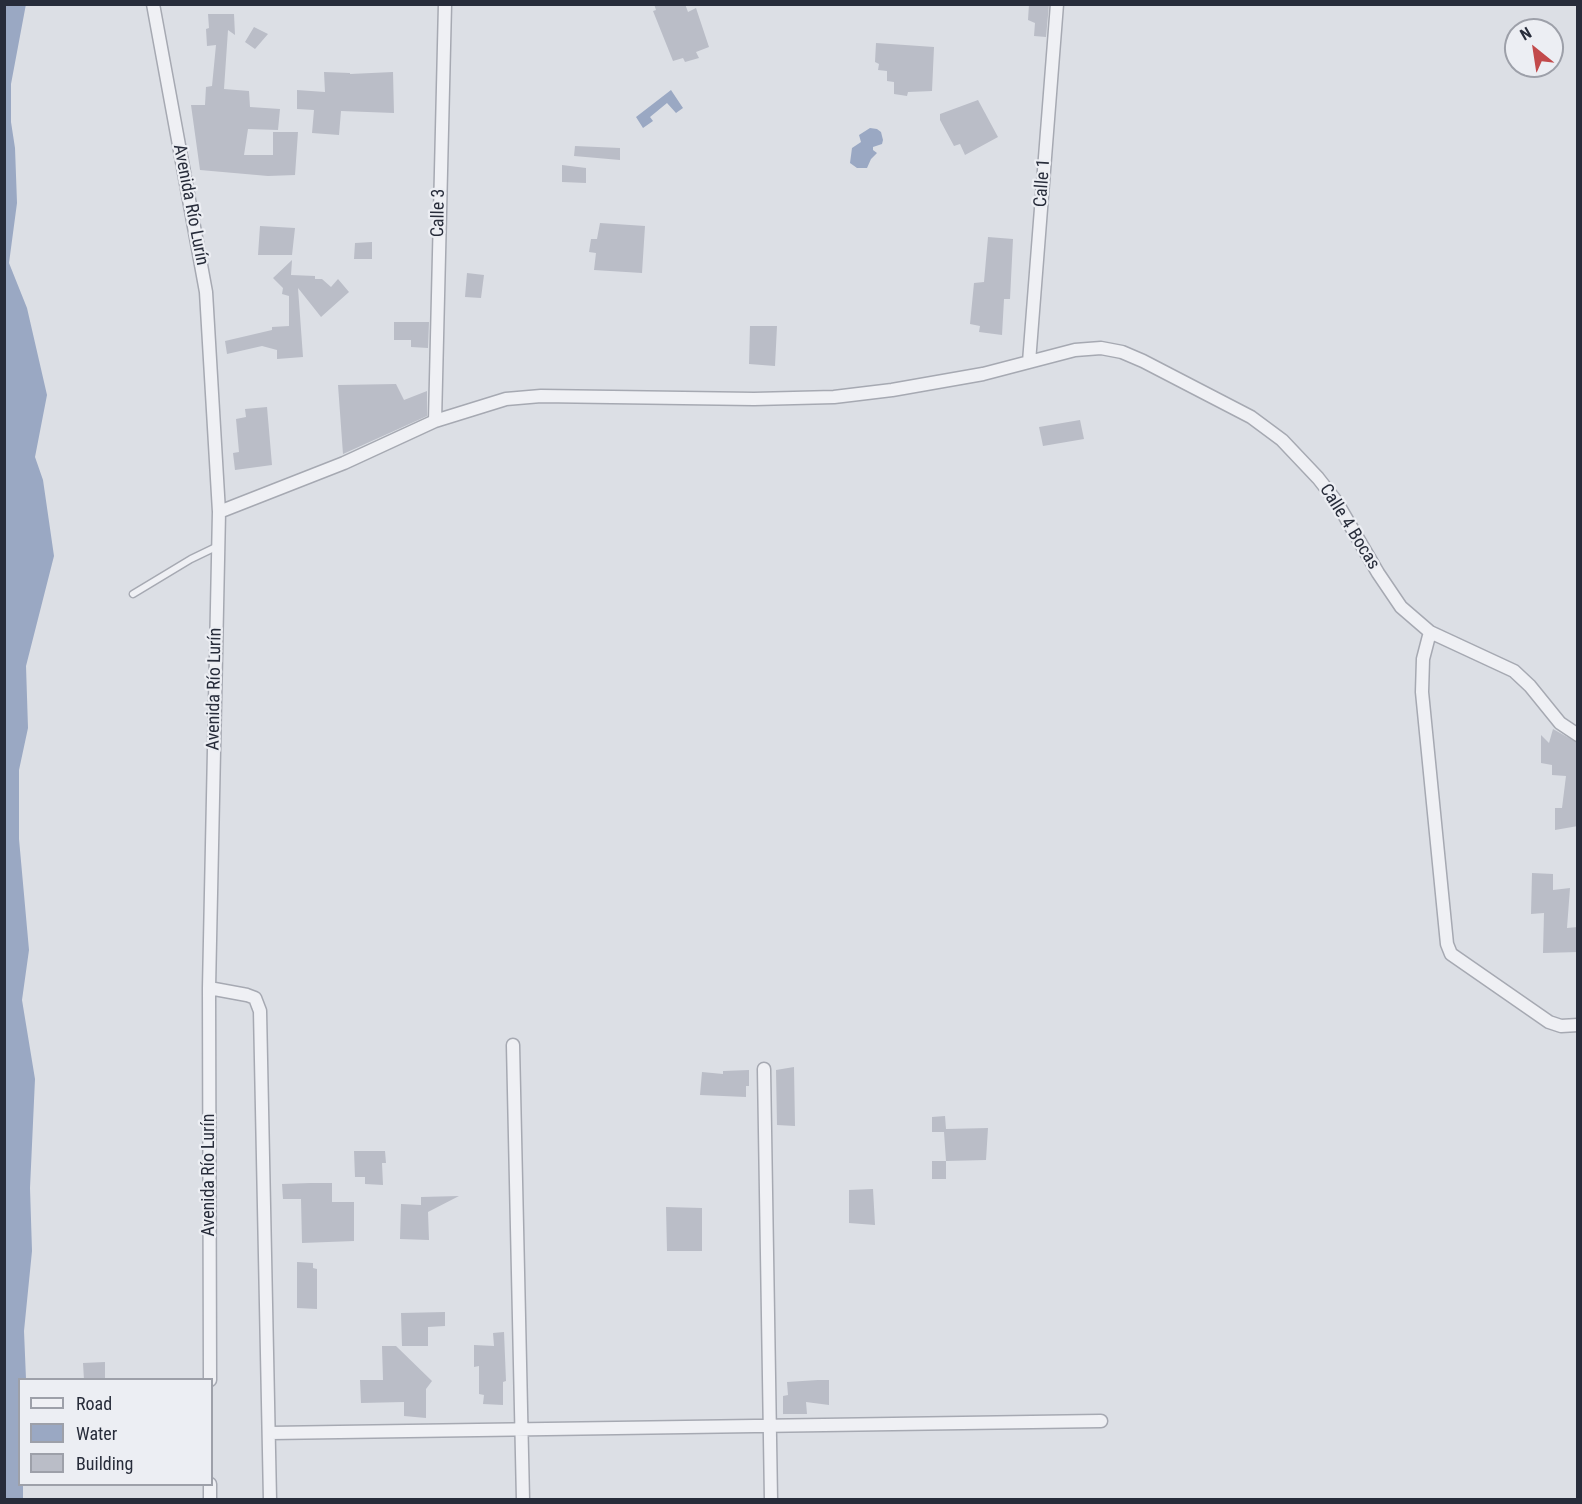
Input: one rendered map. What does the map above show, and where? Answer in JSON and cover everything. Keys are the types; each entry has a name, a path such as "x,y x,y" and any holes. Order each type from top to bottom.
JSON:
{"street":[{"name":"Avenida Río Lurín","path":"153,4 206,292 219,512 209,988 210,1378"},
{"name":"Calle 3","path":"435,421 445,4"},
{"name":"Calle 1","path":"1029,362 1057,4"},
{"name":"Calle 4 Bocas","path":"219,512 344,463 435,421 506,399 541,396 834,398 983,374 1075,350 1101,348 1122,352 1251,417 1282,440 1318,477 1336,501 1378,573 1401,607 1430,632 1514,671 1530,686 1560,723 1578,735"},
{"path":"1430,632 1423,659 1422,692 1447,944 1451,954 1549,1022 1561,1026 1578,1025"},
{"path":"209,988 247,994 255,998 260,1011 270,1500"},
{"path":"513,1045 523,1500"},
{"path":"764,1069 771,1500"},
{"path":"270,1433 1101,1421"}],"lane":[{"path":"133,594 191,559 218,546"}],"water":[{"path":"26,4 11,84 11,122 15,148 17,203 9,263 27,308 47,395 35,457 43,480 54,556 26,666 28,728 19,770 19,839 29,950 22,1000 35,1079 30,1188 32,1251 24,1331 26,1378 18,1378 18,1486 23,1486 23,1499 5,1500 4,5"},
{"path":"671,90 683,108 676,113 667,103 650,117 653,121 643,128 636,117"},
{"path":"870,128 881,132 882,144 873,147 877,153 867,168 857,168 850,163 852,148 861,142 859,135"}],"building":[{"path":"654,4 685,4 688,12 696,8 709,47 696,52 699,58 685,62 683,58 673,61 653,11 656,10"},
{"path":"1029,4 1049,4 1046,37 1034,36 1035,23 1028,20"},
{"path":"208,14 234,14 235,35 228,30 224,89 249,91 250,107 280,109 278,130 248,129 244,155 273,155 273,132 298,132 295,175 268,176 200,170 191,105 205,105 206,87 212,86 216,45 207,46"},
{"path":"254,27 268,34 255,49 245,42"},
{"path":"876,43 934,47 932,91 908,92 907,96 894,94 894,82 887,81 887,71 878,70 879,64 875,62"},
{"path":"324,72 350,74 393,72 394,113 341,111 339,135 312,133 314,110 297,109 297,90 325,92"},
{"path":"978,100 998,137 965,155 960,144 954,146 940,120 940,114"},
{"path":"575,146 620,148 620,160 574,156"},
{"path":"562,165 586,168 586,183 562,182"},
{"path":"600,223 645,226 642,273 594,270 596,253 589,252 591,239 597,239"},
{"path":"260,226 295,228 292,255 258,255"},
{"path":"988,237 1013,239 1010,299 1004,299 1002,335 979,332 980,326 970,324 974,283 984,282"},
{"path":"372,242 372,259 354,259 355,243"},
{"path":"292,260 291,275 315,276 315,279 322,279 331,287 338,279 349,292 321,317 298,288 303,357 277,359 277,350 262,346 227,354 225,341 272,330 272,327 289,326 289,296 282,294 283,288 273,278"},
{"path":"467,273 484,275 481,298 465,297"},
{"path":"394,322 429,322 428,348 411,347 411,340 394,340"},
{"path":"750,326 777,326 775,366 749,364"},
{"path":"396,384 404,400 427,391 427,416 343,454 338,385"},
{"path":"267,407 272,465 235,470 233,453 239,452 236,419 246,417 245,409"},
{"path":"1080,420 1084,439 1043,446 1039,427"},
{"path":"1553,729 1578,743 1578,826 1555,830 1555,808 1562,808 1566,776 1552,775 1552,765 1541,763 1541,735 1549,743"},
{"path":"1532,873 1553,874 1553,890 1570,888 1567,928 1578,927 1578,952 1543,953 1544,913 1531,914"},
{"path":"794,1067 795,1126 777,1125 776,1070"},
{"path":"749,1070 746,1097 700,1095 702,1072 723,1074 723,1071"},
{"path":"945,1116 946,1129 988,1128 986,1160 946,1161 944,1132 932,1132 932,1117"},
{"path":"354,1151 385,1151 386,1163 382,1163 383,1185 365,1184 365,1177 355,1177"},
{"path":"932,1161 946,1161 946,1179 932,1179"},
{"path":"332,1183 332,1202 354,1202 354,1241 302,1243 301,1199 283,1199 282,1184"},
{"path":"873,1189 875,1225 849,1223 849,1190"},
{"path":"459,1196 428,1212 429,1240 400,1239 401,1204 421,1205 421,1197"},
{"path":"666,1207 702,1208 702,1251 667,1251"},
{"path":"297,1262 313,1263 313,1268 317,1269 317,1309 297,1308"},
{"path":"445,1312 445,1326 428,1327 428,1346 402,1346 401,1313"},
{"path":"504,1332 506,1381 503,1382 503,1405 483,1404 484,1395 479,1394 479,1366 474,1367 474,1345 494,1346 493,1333"},
{"path":"382,1346 396,1346 432,1381 426,1389 426,1418 404,1416 404,1402 361,1403 360,1380 383,1380"},
{"path":"105,1362 105,1378 84,1378 83,1363"},
{"path":"829,1380 829,1405 806,1402 807,1414 783,1414 783,1396 788,1395 787,1382"}]}
